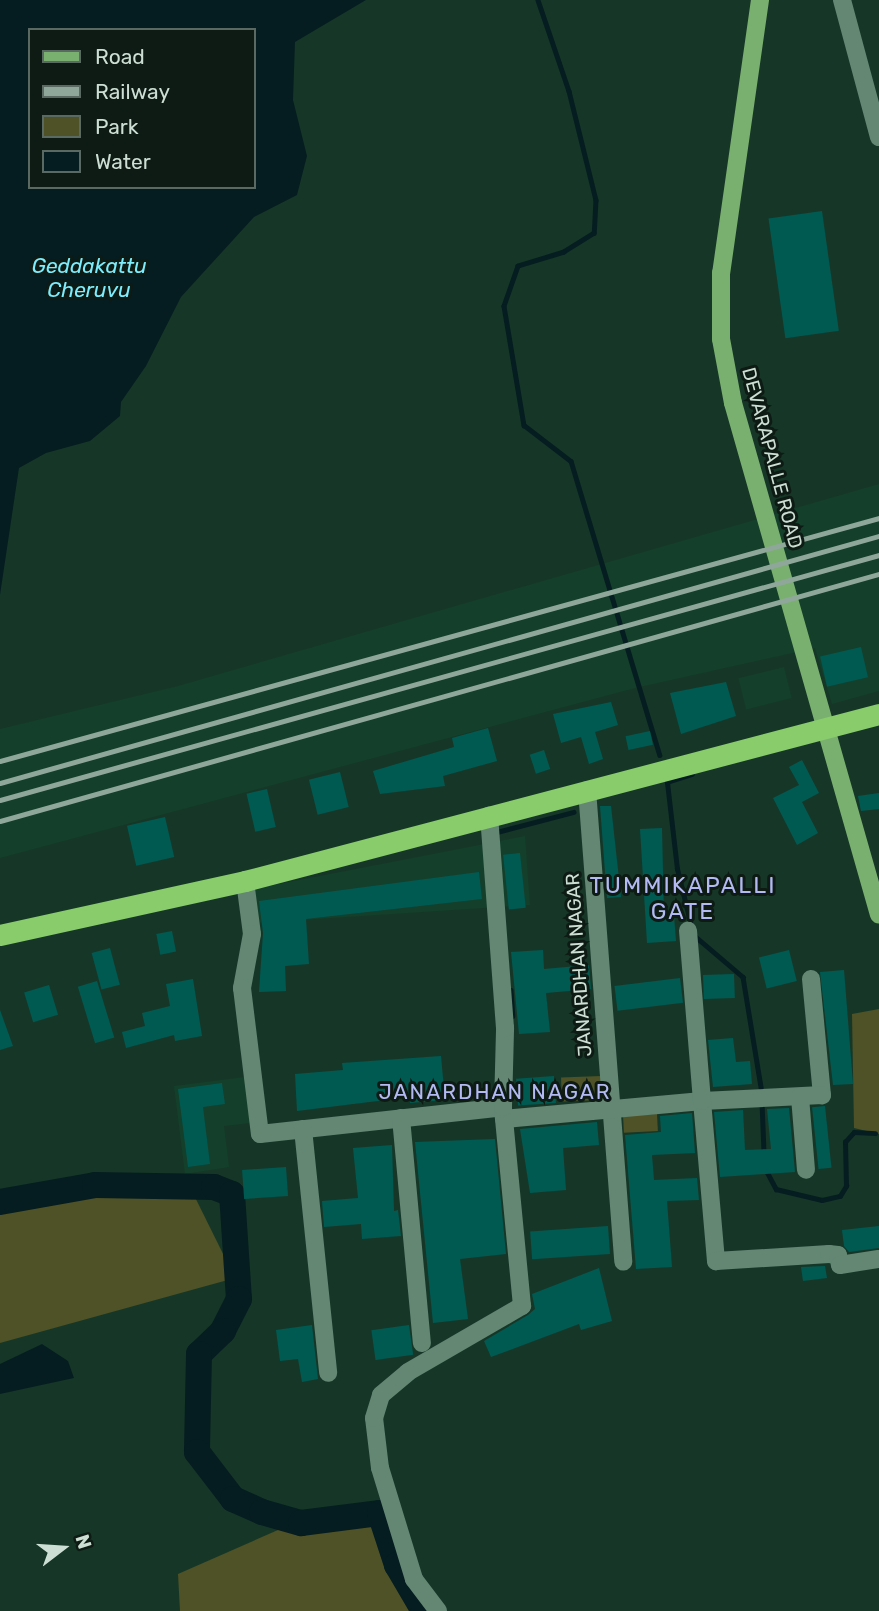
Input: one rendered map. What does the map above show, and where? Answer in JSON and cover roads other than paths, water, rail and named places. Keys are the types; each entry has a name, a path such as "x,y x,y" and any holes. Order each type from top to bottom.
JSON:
{"highway":[{"path":"0,935 244,881 879,714"}],"main road":[{"name":"DEVARAPALLE ROAD","path":"760,0 721,273 721,339 737,416 879,915"}],"street":[{"path":"842,0 879,137"},
{"name":"JANARDHAN NAGAR","path":"587,790 623,1262"},
{"path":"438,1611 414,1579 380,1468 374,1419 381,1395 408,1372 522,1306 503,1113 505,1028 489,816"},
{"path":"244,881 252,934 242,988 260,1134 401,1118 822,1096 811,979"},
{"path":"688,930 716,1261 829,1254 838,1255 840,1265 879,1259"},
{"path":"800,1097 806,1170"},
{"path":"401,1118 422,1343"},
{"path":"303,1129 328,1373"}],"water":[{"name":"Geddakattu Cheruvu","path":"0,0 366,0 295,42 293,100 307,156 297,195 254,217 181,297 146,366 121,402 120,416 90,441 46,453 19,468 0,595"},
{"path":"42,1344 68,1361 74,1378 0,1394 0,1364"}],"waterway":[{"path":"538,0 569,91 596,200 594,233 564,252 518,266 504,306 524,425 571,461 660,755"},
{"path":"691,926 677,869 667,782 692,774"},
{"path":"497,832 573,812"},
{"path":"696,937 743,977 762,1093"},
{"path":"511,990 513,1016"},
{"path":"762,1102 764,1152"},
{"path":"765,1168 776,1189 822,1200 840,1196 846,1186 845,1142 854,1132 875,1133"},
{"path":"0,1202 95,1185 214,1187 232,1194 239,1299 223,1331 199,1354 197,1452 233,1499 262,1512 301,1523 380,1513 397,1565 424,1611"}],"railway":[{"path":"0,761 879,518"},
{"path":"0,783 879,536"},
{"path":"0,800 879,555"},
{"path":"0,821 879,574"}],"district":[{"name":"TUMMIKAPALLI GATE","path":"683,898"},
{"name":"JANARDHAN NAGAR","path":"495,1092"}]}
